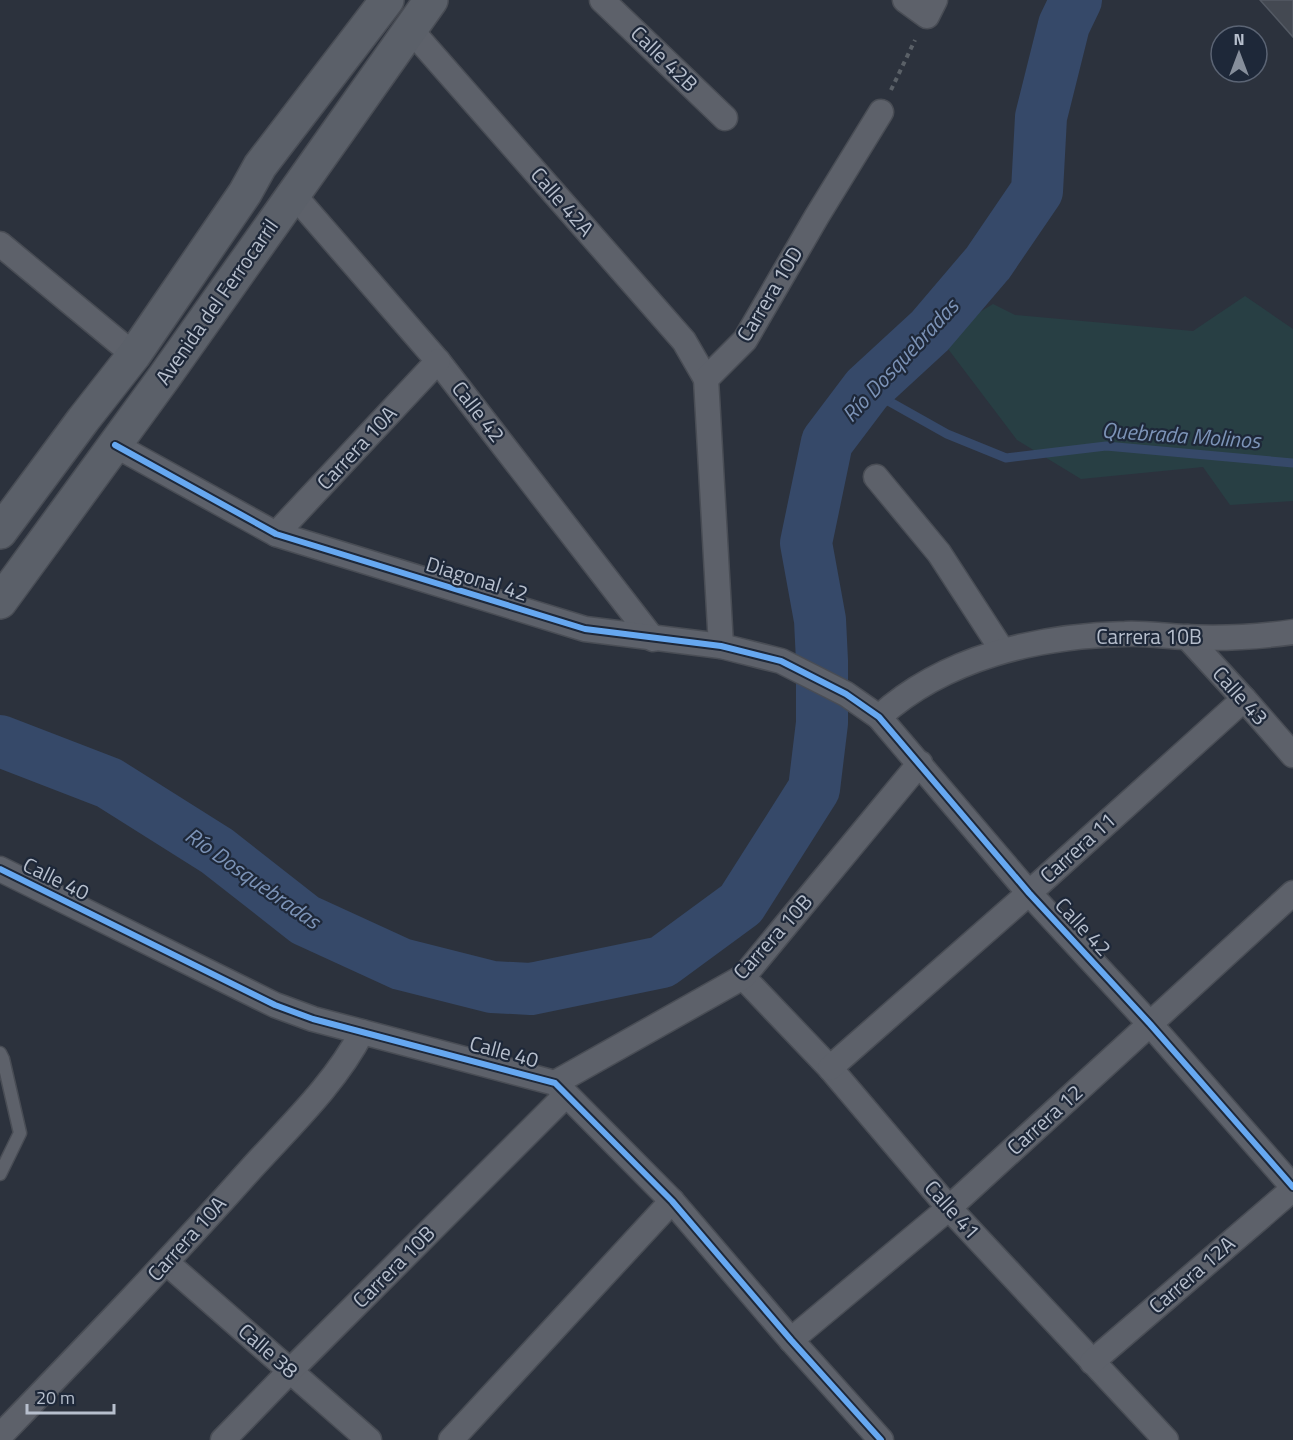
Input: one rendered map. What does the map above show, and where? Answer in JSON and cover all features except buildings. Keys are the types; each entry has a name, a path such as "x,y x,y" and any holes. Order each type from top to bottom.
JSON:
{"main road":[{"name":"Avenida del Ferrocarril","path":"0,532 134,355 245,192 260,166 387,0"},
{"name":"Avenida del Ferrocarril","path":"0,602 115,445 431,0"}],"street":[{"name":"Calle 42B","path":"602,0 725,118"},
{"path":"905,0 931,8"},
{"name":"Calle 42A","path":"410,29 684,341 706,379"},
{"name":"Carrera 10D","path":"706,379 745,340 881,112"},
{"name":"Calle 42","path":"293,194 438,361 653,639"},
{"path":"0,244 134,355"},
{"name":"Carrera 10A","path":"276,534 438,361"},
{"path":"706,379 721,646"},
{"name":"Diagonal 42","path":"115,445 276,534 585,629 721,646 781,661 846,694"},
{"path":"876,477 939,553 1002,650"},
{"name":"Carrera 10B","path":"879,717 900,698 935,677 1002,650 1059,640 1125,634 1187,637 1265,636 1293,632"},
{"name":"Calle 43","path":"1187,637 1293,755"},
{"name":"Calle 42","path":"846,694 879,717 1029,893 1150,1024 1293,1188"},
{"name":"Carrera 11","path":"830,1068 1244,699"},
{"name":"Carrera 10B","path":"223,1440 561,1089 743,977 920,763"},
{"name":"Calle 40","path":"0,869 275,1005 313,1019 561,1089"},
{"name":"Carrera 12","path":"791,1340 949,1208 1293,893"},
{"name":"Calle 41","path":"743,977 830,1068 949,1208 1166,1440"},
{"name":"Carrera 10A","path":"0,1436 166,1263 334,1076 350,1057 362,1032"},
{"path":"561,1089 672,1201 791,1340 881,1440"},
{"name":"Carrera 12A","path":"1092,1362 1293,1188"},
{"path":"451,1440 672,1201"},
{"name":"Calle 38","path":"166,1263 369,1440"}],"lane":[{"path":"0,1053 20,1133 0,1174"}],"path":[{"path":"881,112 931,8"}],"green space":[{"path":"1245,296 1293,329 1293,501 1230,505 1203,467 1081,479 1017,440 939,337 993,304 1015,315 1193,331"}],"waterway":[{"name":"Río Dosquebradas","path":"0,741 109,783 217,851 305,920 401,964 492,987 531,989 662,962 741,904 814,789 822,723 822,661 820,620 806,543 827,442 867,389 930,331 988,263 1037,191 1041,117 1064,25 1076,0"},
{"name":"Quebrada Molinos","path":"867,389 947,434 1006,458 1106,446 1293,463"}],"cycle path":[{"path":"115,445 276,534 585,629 721,646 781,661 846,694 879,717 1029,893 1150,1024 1293,1187"},
{"path":"0,869 275,1005 313,1019 555,1083 672,1201 791,1340 881,1440"}]}
